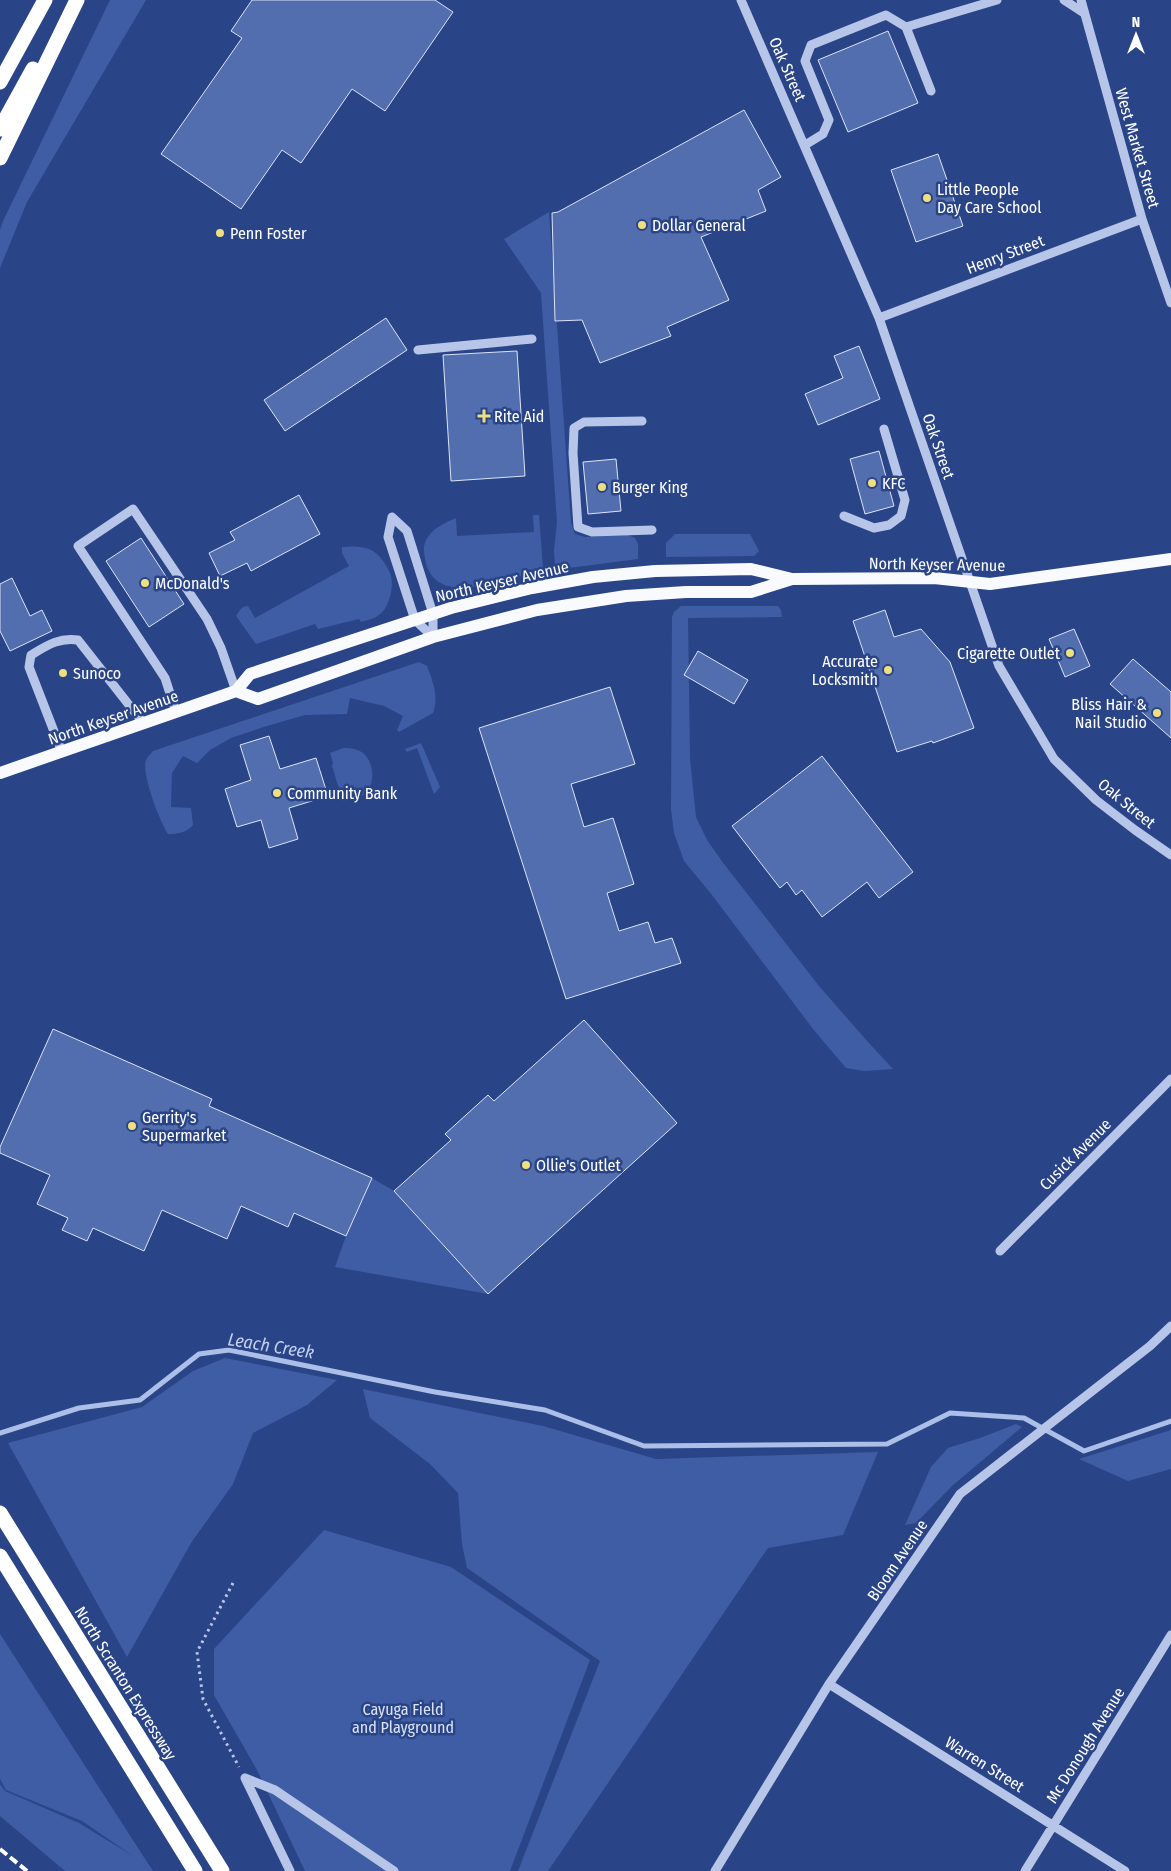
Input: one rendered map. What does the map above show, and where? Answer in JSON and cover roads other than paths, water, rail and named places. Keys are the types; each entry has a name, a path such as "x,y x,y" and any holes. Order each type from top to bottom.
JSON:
{"highway":[{"path":"0,82 44,0"},
{"path":"0,129 71,0"},
{"path":"0,158 77,0"},
{"name":"North Scranton Expressway","path":"0,1513 222,1871"},
{"path":"0,1556 195,1871"},
{"path":"0,1568 51,1638"}],"main road":[{"name":"North Keyser Avenue","path":"236,691 258,699 433,638 537,610 596,599 657,594 751,592 792,580 934,578 990,584 1171,559"},
{"name":"North Keyser Avenue","path":"0,774 236,691 250,674 433,614 532,588 624,573 751,569 792,580"}],"street":[{"name":"Oak Street","path":"741,0 879,318 999,666 1054,759 1096,800 1171,855"},
{"path":"906,27 997,0"},
{"path":"1064,0 1084,13"},
{"name":"West Market Street","path":"1081,0 1142,219 1171,303"},
{"path":"805,144 823,134 829,120 806,61 811,45 886,16 906,27 931,91"},
{"name":"Henry Street","path":"879,318 1142,219"},
{"path":"418,350 532,339"},
{"path":"642,420 584,422 574,428 572,453 578,527 592,532 652,530"},
{"path":"844,516 874,528 889,525 901,516 905,500 884,429"},
{"path":"176,712 165,678 78,546 133,509 207,618 221,648 236,691"},
{"path":"392,517 406,531 433,614 433,638 415,620 388,537 392,517"},
{"path":"62,752 29,667 31,655 52,643 68,639 78,640 144,724"},
{"name":"Cusick Avenue","path":"1000,1251 1171,1079"},
{"name":"Bloom Avenue","path":"715,1871 829,1684 960,1494 1150,1346 1171,1326"},
{"name":"Mc Donough Avenue","path":"1025,1871 1171,1635"},
{"name":"Warren Street","path":"829,1684 1125,1871"},
{"path":"290,1871 245,1778 275,1790 394,1871"}],"waterway":[{"name":"Leach Creek","path":"0,1433 79,1408 140,1400 199,1354 229,1350 435,1392 545,1410 644,1446 887,1444 950,1413 1024,1418 1084,1451 1171,1421"}],"railway":[{"path":"0,1849 27,1871"}],"place":[{"name":"Little People Day Care School","path":"927,198"},
{"name":"Dollar General","path":"642,225"},
{"name":"Penn Foster","path":"220,233"},
{"name":"Rite Aid","path":"484,416"},
{"name":"KFC","path":"872,483"},
{"name":"Burger King","path":"602,487"},
{"name":"McDonald's","path":"145,583"},
{"name":"Cigarette Outlet","path":"1070,653"},
{"name":"Accurate Locksmith","path":"888,670"},
{"name":"Sunoco","path":"63,673"},
{"name":"Bliss Hair & Nail Studio","path":"1157,713"},
{"name":"Community Bank","path":"277,793"},
{"name":"Gerrity's Supermarket","path":"132,1126"},
{"name":"Ollie's Outlet","path":"526,1165"}],"park label":[{"name":"Cayuga Field and Playground","path":"403,1718"}]}
